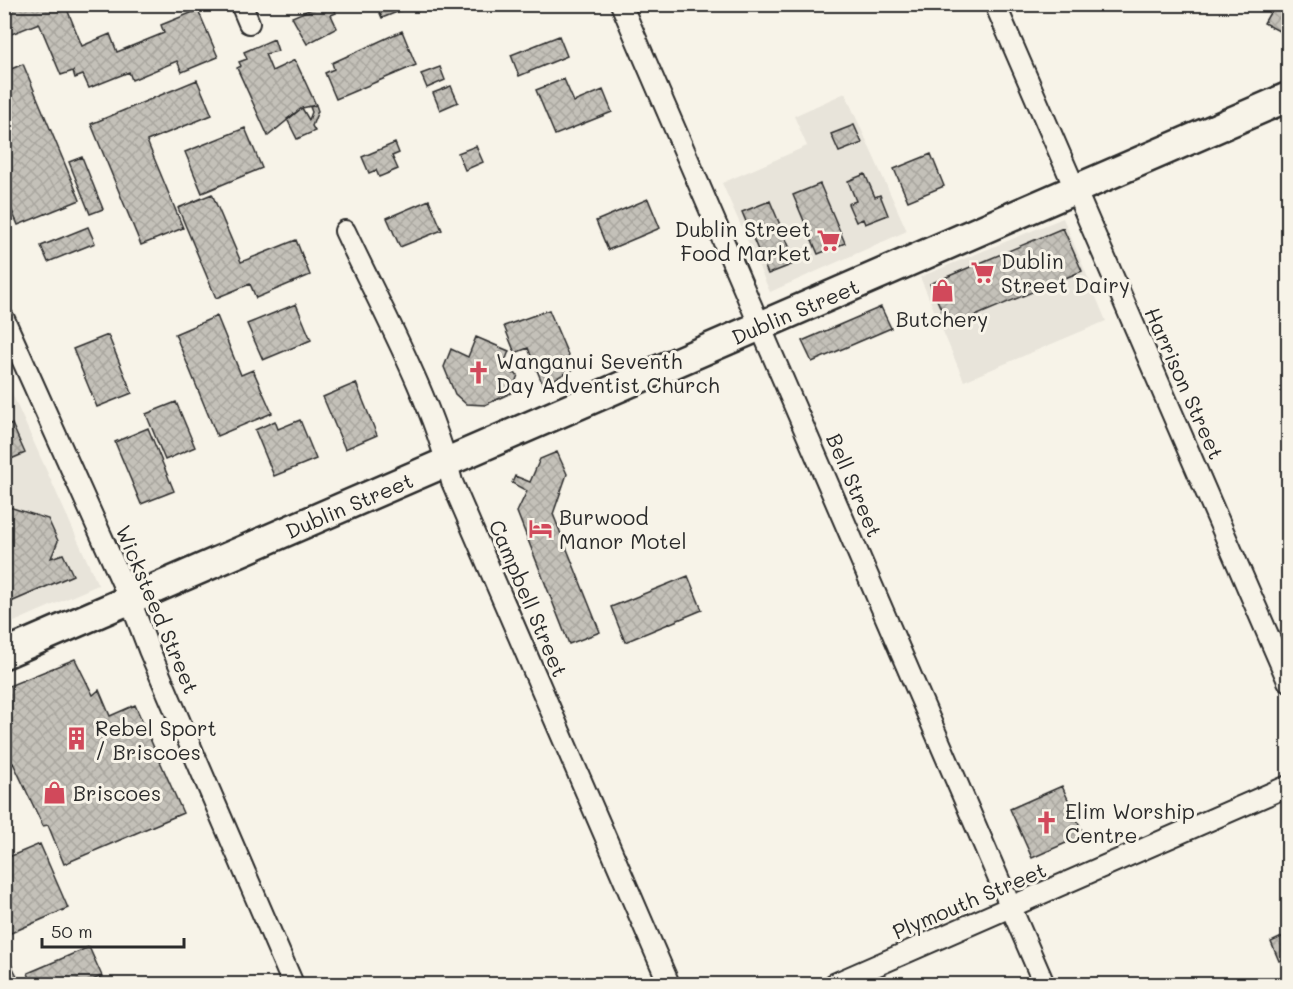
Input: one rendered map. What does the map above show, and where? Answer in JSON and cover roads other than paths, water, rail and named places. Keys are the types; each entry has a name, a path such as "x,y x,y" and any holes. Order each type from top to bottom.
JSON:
{"main road":[{"name":"Dublin Street","path":"4,654 1288,97"}],"street":[{"path":"241,4 249,23"},
{"name":"Bell Street","path":"621,4 1044,984"},
{"name":"Harrison Street","path":"995,4 1288,681"},
{"name":"Campbell Street","path":"345,231 416,382 462,504 669,984"},
{"name":"Wicksteed Street","path":"4,320 130,600 144,640 293,984"},
{"name":"Plymouth Street","path":"834,984 1288,786"}],"place":[{"name":"Dublin Street Food Market","path":"829,240"},
{"name":"Dublin Street Dairy","path":"983,272"},
{"name":"Butchery","path":"942,290"},
{"name":"Wanganui Seventh Day Adventist Church","path":"478,372"},
{"name":"Burwood Manor Motel","path":"541,528"},
{"name":"Rebel Sport / Briscoes","path":"77,739"},
{"name":"Briscoes","path":"55,792"},
{"name":"Elim Worship Centre","path":"1047,822"}]}
